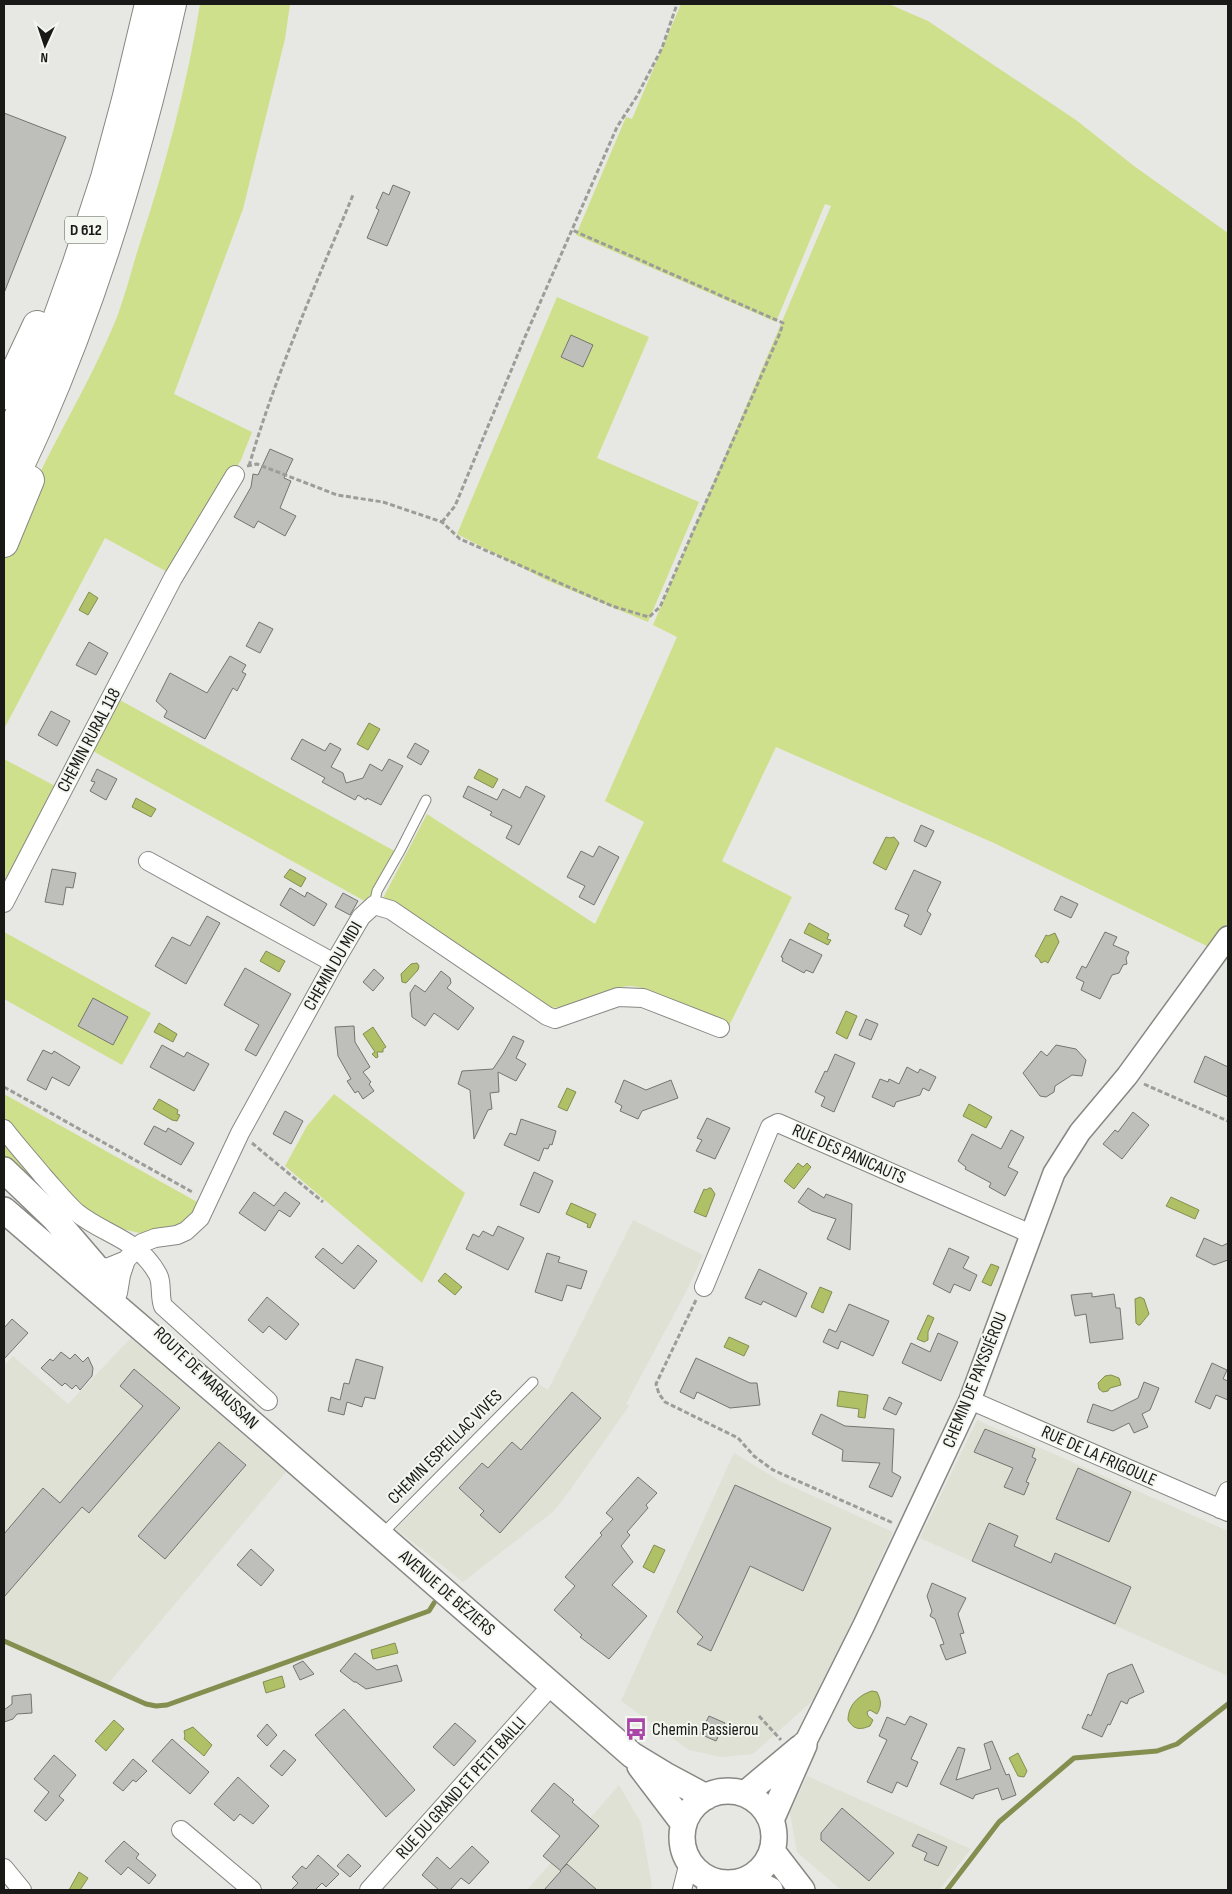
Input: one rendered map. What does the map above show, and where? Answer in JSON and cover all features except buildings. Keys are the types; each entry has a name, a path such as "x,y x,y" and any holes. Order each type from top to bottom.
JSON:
{"highway":[{"name":"D 612","path":"4,450 44,355 105,178 149,4"},
{"name":"D 612","path":"4,500 39,425 75,335 114,222 140,135 172,4"},
{"path":"4,395 90,220"},
{"path":"4,543 35,468 39,425"}],"main road":[{"name":"ROUTE DE MARAUSSAN","path":"4,1170 54,1218 118,1293 262,1432"},
{"name":"ROUTE DE MARAUSSAN","path":"4,1210 262,1432"},
{"name":"AVENUE DE BÉZIERS","path":"262,1432 632,1755 706,1797"},
{"name":"CHEMIN DE PAYSSIÉROU","path":"745,1794 804,1745"},
{"name":"CHEMIN DE PAYSSIÉROU","path":"771,1820 804,1745"},
{"name":"AVENUE DE BÉZIERS","path":"632,1755 684,1824"},
{"path":"718,1792 745,1794 756,1800 765,1809 771,1820 774,1835 772,1851 767,1862 759,1872 759,1884 738,1882 711,1886 705,1877 689,1862 684,1850 682,1837 684,1824 696,1804 706,1797 718,1792"},
{"path":"772,1851 802,1890"}],"street":[{"name":"CHEMIN RURAL 118","path":"4,903 173,578 242,470"},
{"path":"148,861 334,963"},
{"name":"CHEMIN DU MIDI","path":"96,1269 109,1267 131,1254 142,1243 186,1231 200,1218 240,1133 334,963 360,917 374,905 391,910 547,1016 555,1019 618,997 643,998 720,1028"},
{"name":"CHEMIN DE PAYSSIÉROU","path":"804,1745 827,1702 970,1400 1054,1173 1080,1132 1127,1076 1228,937"},
{"name":"RUE DES PANICAUTS","path":"704,1287 770,1127 778,1123 1031,1234"},
{"path":"4,1129 67,1204 89,1221 127,1241 131,1254 158,1274 161,1281 160,1298 163,1306 268,1400"},
{"path":"118,1293 121,1275 131,1254"},
{"name":"RUE DE LA FRIGOULE","path":"970,1400 1224,1511"},
{"path":"1224,1511 1228,1491"},
{"name":"RUE DU GRAND ET PETIT BAILLI","path":"370,1890 552,1685"},
{"path":"181,1830 252,1890"},
{"path":"682,1890 689,1862"},
{"path":"4,1868 22,1890"}],"lane":[{"path":"374,905 377,891 426,800"},
{"name":"CHEMIN ESPEILLAC VIVES","path":"381,1536 533,1382"}],"path":[{"path":"442,522 455,506 525,337 617,127 637,96 662,48 677,4"},
{"path":"242,470 262,423 292,341 353,195"},
{"path":"242,470 257,464 337,495 383,502 442,522 460,539 612,606 649,617 660,607 783,323 572,230"},
{"path":"1127,1076 1228,1121"},
{"path":"4,1087 209,1201"},
{"path":"240,1133 323,1202"},
{"path":"704,1287 692,1306 656,1384 659,1394 665,1402 738,1438 754,1456 773,1470 909,1530"}],"shaded area":[{"path":"200,4 290,4 285,39 243,209 174,394 252,432 241,460 171,574 105,538 4,729 4,562 14,531 27,501 102,352 119,313 158,186 174,126 189,65"},
{"path":"681,4 889,4 928,21 1076,120 1134,166 1228,233 1228,922 1211,948 996,844 776,747 722,861 792,897 729,1026 650,990 628,986 604,992 562,1008 555,1007 551,1015 383,898 427,814 595,924 644,822 605,801 677,637 653,625 831,206 825,204 776,322 576,235 626,117 632,119"},
{"path":"557,297 649,337 597,458 699,502 648,622 546,580 457,534"},
{"path":"89,592 98,598 88,615 79,610"},
{"path":"118,699 400,854 372,905 91,750"},
{"path":"369,723 380,729 368,750 357,744"},
{"path":"4,759 59,788 4,893"},
{"path":"479,769 498,779 493,788 474,778"},
{"path":"136,798 156,809 151,817 132,807"},
{"path":"886,837 894,837 899,843 886,870 873,863"},
{"path":"290,869 306,878 301,887 284,877"},
{"path":"809,923 829,934 827,939 831,940 828,945 804,933"},
{"path":"4,932 151,1013 122,1065 4,999"},
{"path":"1055,933 1059,942 1048,963 1045,961 1041,963 1035,956 1046,935"},
{"path":"266,951 285,961 279,972 260,961"},
{"path":"417,963 419,966 418,970 406,983 402,982 401,974 411,964"},
{"path":"846,1011 857,1016 847,1039 836,1033"},
{"path":"159,1023 177,1034 173,1042 154,1032"},
{"path":"373,1027 386,1047 383,1049 383,1052 377,1052 378,1057 376,1058 372,1054 375,1052 363,1034"},
{"path":"567,1088 576,1092 567,1111 558,1107"},
{"path":"4,1094 199,1203 189,1221 144,1234 122,1229 77,1204 4,1122"},
{"path":"334,1094 465,1193 422,1283 285,1166 307,1126"},
{"path":"159,1099 178,1110 177,1114 180,1115 177,1121 153,1109"},
{"path":"969,1104 992,1117 986,1128 963,1116"},
{"path":"4,1135 67,1217 4,1163"},
{"path":"798,1163 803,1167 807,1163 811,1167 794,1189 784,1181"},
{"path":"709,1188 715,1194 706,1217 694,1212 704,1189"},
{"path":"1171,1197 1199,1210 1195,1219 1166,1206"},
{"path":"571,1203 596,1214 590,1228 587,1227 588,1224 566,1214"},
{"path":"633,1220 703,1255 687,1290 626,1404 629,1406 554,1511 463,1582 396,1529 539,1384 548,1390"},
{"path":"991,1264 999,1267 991,1286 982,1282"},
{"path":"445,1273 462,1287 455,1295 438,1281"},
{"path":"820,1287 832,1292 823,1313 811,1307"},
{"path":"1140,1297 1144,1299 1149,1314 1138,1325 1136,1323 1135,1299"},
{"path":"928,1315 934,1318 928,1332 928,1340 924,1342 917,1339"},
{"path":"729,1337 749,1346 744,1356 724,1347"},
{"path":"131,1338 286,1472 107,1685 4,1639 4,1366 13,1356 68,1404"},
{"path":"1111,1375 1119,1378 1121,1385 1103,1392 1099,1389 1098,1383 1105,1376"},
{"path":"839,1391 868,1395 865,1418 858,1417 859,1409 837,1406"},
{"path":"977,1420 1228,1531 1228,1676 920,1538"},
{"path":"734,1453 780,1481 893,1532 819,1695 753,1754 721,1757 689,1750 621,1701"},
{"path":"654,1545 665,1550 654,1573 643,1567"},
{"path":"395,1643 398,1653 373,1659 371,1650"},
{"path":"282,1676 285,1687 266,1693 263,1682"},
{"path":"872,1691 877,1692 880,1703 879,1711 877,1714 870,1710 867,1712 868,1716 873,1720 870,1726 863,1728 855,1727 848,1720 852,1705 863,1695"},
{"path":"114,1720 124,1729 106,1751 95,1741"},
{"path":"193,1727 212,1745 204,1756 184,1739 184,1731"},
{"path":"1018,1753 1027,1771 1024,1777 1018,1776 1009,1758"},
{"path":"807,1776 971,1849 939,1890 841,1890 797,1852 790,1813"},
{"path":"619,1785 641,1823 652,1886 650,1890 527,1890"},
{"path":"79,1872 88,1878 80,1890 69,1890"}],"waterway":[{"path":"4,1641 146,1704 156,1706 167,1705 429,1611 434,1603"},
{"path":"947,1890 999,1822 1074,1758 1157,1751 1177,1744 1228,1704"}],"place":[{"name":"Chemin Passierou","path":"636,1729"}]}
